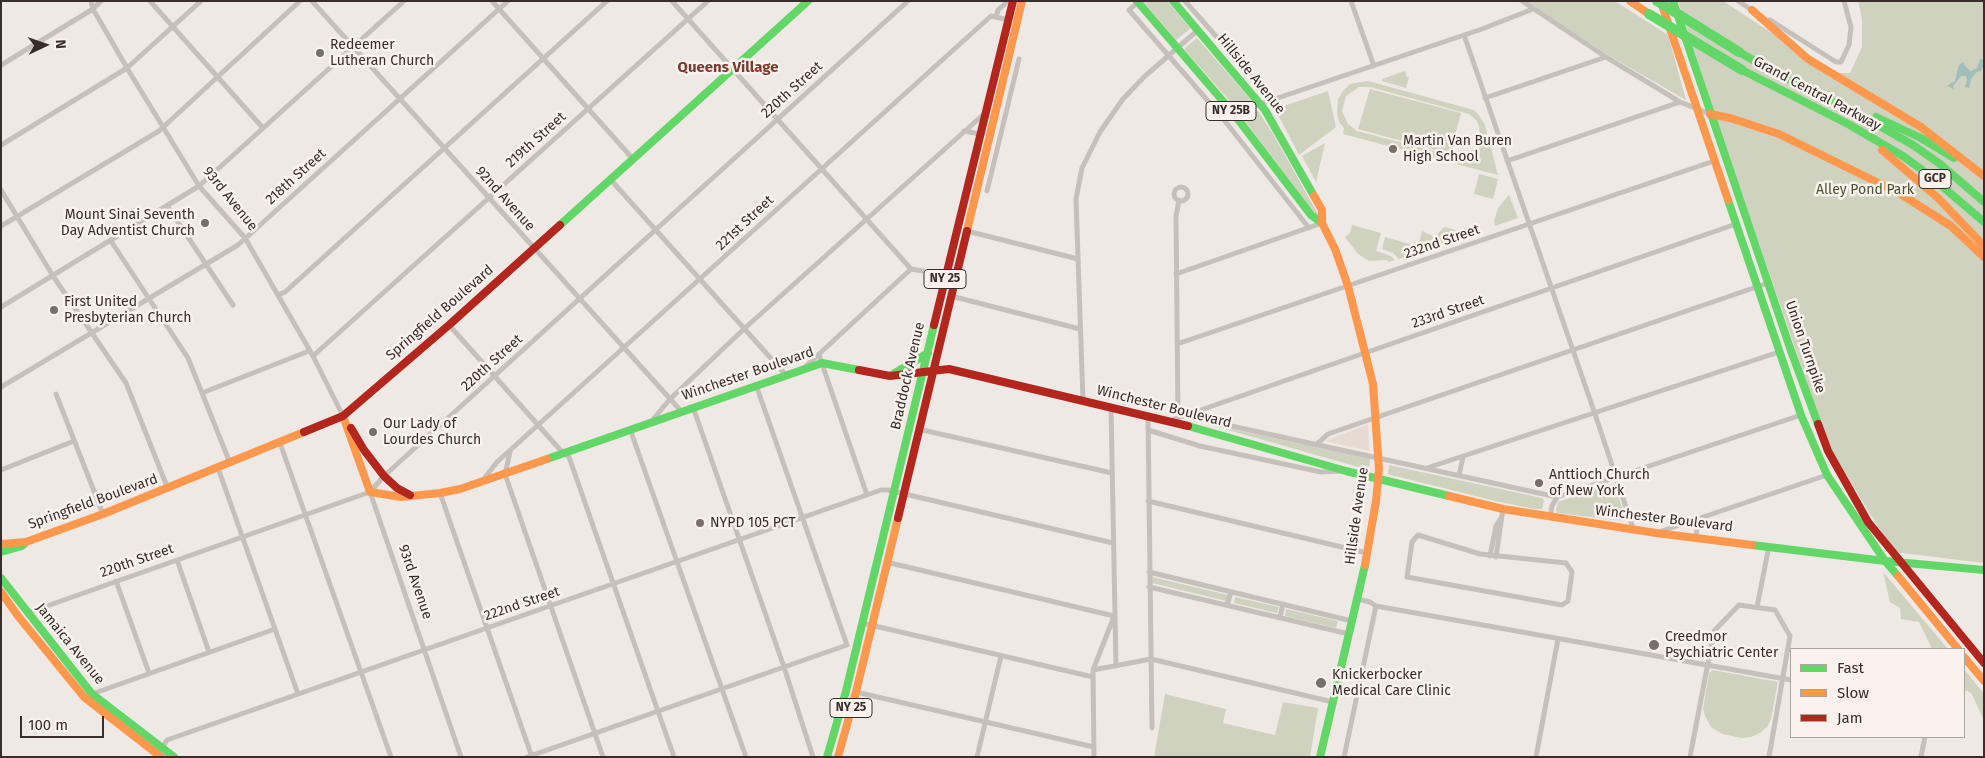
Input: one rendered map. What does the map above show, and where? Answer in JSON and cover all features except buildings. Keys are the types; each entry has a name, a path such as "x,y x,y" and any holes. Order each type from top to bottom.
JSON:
{"main road":[{"name":"Springfield Boulevard","path":"1,544 26,542 103,514 343,416 448,325 808,1"},
{"name":"Braddock Avenue","path":"828,757 852,646 866,624 886,562 898,492 918,429 928,353 946,275 977,189 980,134 1014,1"},
{"name":"Braddock Avenue","path":"838,757 856,692 866,624 927,371 950,296 967,231 1022,1"},
{"name":"Hillside Avenue","path":"1173,1 1265,102 1322,210 1322,223"},
{"name":"Grand Central Parkway","path":"1630,1 1742,70 1820,110 1930,174 1984,222"},
{"name":"Grand Central Parkway","path":"1657,1 1739,52 1826,97 1892,128 1940,164 1984,202"},
{"name":"Union Turnpike","path":"1661,1 1801,415 1827,475 1885,561 1931,614 1957,648"},
{"name":"Union Turnpike","path":"1672,1 1817,425 1828,451 1868,522 1984,663"},
{"name":"Hillside Avenue","path":"1137,2 1234,114 1311,215 1322,223 1336,249 1366,352 1373,384 1379,480 1358,599 1320,757"},
{"path":"1752,10 1808,59 1921,127 1984,177"},
{"path":"1710,114 1730,118 1779,134 1859,172 1921,206 1951,226 1984,257"},
{"path":"1892,128 1922,138 1984,177"},
{"path":"1881,146 1938,198 1984,246"},
{"path":"890,376 928,353"},
{"name":"Winchester Boulevard","path":"370,492 395,497 410,494 440,493 460,489 805,368 820,359 890,376 949,369 1148,416 1198,423 1346,471 1502,513 1550,517 1656,534 1885,561 1984,570"},
{"name":"93rd Avenue","path":"343,416 364,450 384,476 398,488 410,494"},
{"name":"93rd Avenue","path":"343,416 370,492"},
{"name":"Springfield Boulevard","path":"1,552 22,546 26,542"},
{"name":"Jamaica Avenue","path":"1,578 22,614"},
{"name":"Jamaica Avenue","path":"1,592 22,614 88,696 159,754 174,757"},
{"path":"1965,658 1984,681"}],"street":[{"name":"93rd Avenue","path":"91,1 93,8 127,68 199,186 245,238 311,353 343,416"},
{"path":"1,65 93,8 101,1"},
{"path":"150,1 264,128"},
{"path":"1,145 127,68 201,1"},
{"path":"1,226 159,132 162,127 300,1"},
{"name":"92nd Avenue","path":"312,1 681,411"},
{"path":"1,307 168,207 199,186 404,1"},
{"path":"492,1 633,159"},
{"name":"218th Street","path":"1,387 233,248 508,1"},
{"path":"278,294 285,292 607,1"},
{"path":"672,1 912,269 946,275"},
{"name":"219th Street","path":"202,393 311,353 489,198 708,1"},
{"name":"220th Street","path":"22,614 370,492 384,476 908,1"},
{"name":"221st Street","path":"481,482 497,462 991,16 996,17 998,10 1008,1"},
{"name":"Hillside Avenue","path":"1185,1 1267,94 1265,102"},
{"path":"1351,1 1374,66"},
{"path":"1522,1 1606,57 1680,102 1710,114"},
{"path":"1738,1 1836,62 1841,62 1849,45 1851,26 1844,1"},
{"name":"Hillside Avenue","path":"1137,2 1128,10 1167,57 1221,116 1309,228"},
{"path":"1234,114 1464,35 1533,9"},
{"path":"996,17 1009,20"},
{"path":"1083,401 1076,198 1082,168 1100,132 1123,99 1144,77 1198,30"},
{"path":"1464,35 1634,531"},
{"path":"1485,98 1606,57"},
{"name":"Braddock Avenue","path":"977,189 1019,59"},
{"path":"1507,161 1680,102"},
{"path":"650,422 670,399 745,328 986,112"},
{"path":"964,131 980,134"},
{"name":"232nd Street","path":"1177,344 1714,161"},
{"path":"610,179 785,374"},
{"path":"1,190 53,276 126,384 168,489"},
{"path":"1175,420 1177,344 1176,216 1179,200"},
{"path":"168,207 233,305"},
{"path":"1176,274 1322,223"},
{"name":"233rd Street","path":"1175,420 1736,224"},
{"path":"967,231 1078,259"},
{"path":"111,241 188,358 230,463"},
{"path":"867,495 820,359 912,269"},
{"path":"1317,444 1328,434 1768,283"},
{"path":"950,296 1080,328"},
{"path":"448,325 563,453 569,457 674,757"},
{"path":"1427,468 1779,352"},
{"path":"440,493 530,756 784,667 852,646 802,518 756,385"},
{"path":"56,394 103,514"},
{"path":"693,407 784,667 813,757"},
{"path":"1111,407 1116,666"},
{"path":"1198,423 1201,410"},
{"path":"1550,517 1552,506 1557,497 1801,415"},
{"path":"1148,416 1152,728"},
{"name":"Winchester Boulevard","path":"1198,423 1317,444 1557,497"},
{"path":"630,429 746,757"},
{"path":"918,429 1112,474"},
{"name":"Winchester Boulevard","path":"1148,430 1200,446 1321,472 1346,471"},
{"path":"1,470 74,441"},
{"path":"280,443 391,757"},
{"path":"510,451 505,474 603,757"},
{"path":"1459,475 1463,457"},
{"path":"218,468 298,694"},
{"path":"1656,534 1827,475"},
{"name":"222nd Street","path":"159,754 167,740 881,490 898,492"},
{"name":"93rd Avenue","path":"370,492 461,757"},
{"path":"898,492 1113,543"},
{"path":"1148,501 1367,553"},
{"path":"1493,556 1496,526 1502,513"},
{"path":"1696,538 1698,519"},
{"path":"1418,535 1493,556 1566,563 1572,572 1568,601 1562,605 1406,577 1412,542 1418,535"},
{"path":"1757,607 1769,546"},
{"path":"177,560 209,652"},
{"path":"886,562 1114,616"},
{"path":"1149,572 1352,620"},
{"path":"116,581 149,673"},
{"path":"1149,587 1349,634"},
{"path":"1227,605 1231,592"},
{"path":"1358,599 1370,602 1376,606 1790,680"},
{"path":"1280,618 1283,604"},
{"path":"1690,757 1714,631 1739,604 1775,610 1790,636 1769,757"},
{"path":"1344,757 1376,606"},
{"path":"1094,757 1093,670 1114,616"},
{"path":"866,624 1093,676"},
{"path":"88,696 275,629"},
{"path":"1536,757 1558,639"},
{"path":"977,757 1001,656"},
{"path":"1093,670 1151,659 1333,702"},
{"path":"856,692 1094,747"},
{"path":"1921,757 1925,738"}],"green space":[{"path":"1143,1 1167,1 1190,28 1189,30 1176,40"},
{"path":"1524,1 1615,1 1668,35 1686,100 1608,55"},
{"name":"Alley Pond Park","path":"1678,1 1723,1 1775,35 1823,73 1850,73 1862,47 1862,19 1858,1 1984,1 1984,563 1894,552 1829,447 1718,124"},
{"path":"1197,38 1251,100 1250,102 1235,107 1185,50"},
{"path":"1405,71 1407,77 1409,77 1406,88 1382,81 1382,79"},
{"path":"1368,81 1474,110 1485,125 1498,175 1343,134 1344,128 1339,122 1337,112 1338,99 1350,84","holes":["1359,87 1370,87 1469,114 1476,120 1479,126 1480,137 1478,144 1468,154 1457,157 1357,131 1348,124 1342,111 1346,96"]},
{"path":"1370,89 1461,113 1450,154 1358,129"},
{"path":"1328,91 1336,127 1299,155 1275,109"},
{"path":"1258,111 1272,132 1318,214 1316,215 1243,118 1244,115"},
{"path":"1325,143 1316,182 1302,156"},
{"path":"1479,174 1498,179 1493,199 1474,194"},
{"path":"1509,195 1518,218 1495,226 1494,221 1498,208"},
{"path":"1352,225 1381,233 1376,251 1391,256 1395,260 1388,262 1387,260 1369,261 1358,254 1345,237 1350,233"},
{"path":"1444,227 1470,234 1399,259 1393,253 1382,249 1385,237 1413,245 1414,242 1419,243 1422,231 1435,237"},
{"path":"1207,424 1370,458 1369,470"},
{"path":"1389,465 1542,498 1544,500 1542,509 1495,501 1391,475 1388,474"},
{"path":"1611,484 1614,485 1626,518 1625,521 1557,513 1558,502"},
{"path":"1883,572 1947,648 1932,648 1919,622 1901,619 1900,608 1890,602"},
{"path":"1152,577 1228,595 1226,601 1152,583"},
{"path":"1235,597 1279,607 1277,613 1234,603"},
{"path":"1286,609 1338,621 1336,628 1285,616"},
{"path":"1713,670 1778,682 1771,719 1767,727 1760,733 1742,738 1722,734 1711,727 1703,709 1709,673"},
{"path":"1965,670 1984,694 1984,721 1972,694 1965,690"},
{"path":"1165,694 1226,709 1223,723 1275,735 1283,702 1318,708 1310,757 1154,757"}],"shaded area":[{"path":"1368,424 1369,451 1325,441 1366,425"}],"water":[{"path":"1980,59 1984,60 1984,65 1981,71 1977,72 1971,79 1969,88 1965,87 1966,76 1961,76 1953,86 1954,89 1947,86 1955,81 1959,65 1963,62 1971,71 1977,68"}],"traffic: fast":[{"path":"560,225 808,1"},
{"path":"1137,1 1234,114 1311,215 1322,223"},
{"path":"1173,1 1265,110 1314,196"},
{"path":"1657,1 1739,52"},
{"path":"1673,1 1790,348 1818,424"},
{"path":"1649,14 1742,70"},
{"path":"1739,52 1776,73 1855,112 1913,145 1940,164 1984,202"},
{"path":"1742,70 1848,124 1903,156 1929,175 1984,222"},
{"path":"1876,117 1921,138 1954,158"},
{"path":"1728,200 1801,415 1827,475 1885,561 1898,576"},
{"path":"827,757 846,691 934,325"},
{"path":"890,376 928,353"},
{"path":"547,459 822,363 859,370"},
{"path":"1188,426 1346,471 1449,496"},
{"path":"1,552 22,546 26,542"},
{"path":"1752,545 1885,561 1984,570"},
{"path":"1320,757 1365,565"},
{"path":"1,578 92,694 174,757"}],"traffic: slow":[{"path":"967,231 1022,1"},
{"path":"1630,1 1649,14"},
{"path":"1661,2 1728,200"},
{"path":"1752,10 1808,59 1921,127 1984,176"},
{"path":"1710,114 1730,118 1779,134 1899,193 1951,226 1984,257"},
{"path":"1882,150 1938,198 1984,246"},
{"path":"1314,196 1322,210 1322,223 1335,249 1348,286 1373,384 1379,469 1376,501 1365,565"},
{"path":"343,416 370,492 401,497 440,493 460,489 547,459"},
{"path":"1,544 26,542 103,514 304,432"},
{"path":"1449,496 1503,509 1656,533 1752,545"},
{"path":"838,757 856,692 898,518"},
{"path":"1898,576 1957,648"},
{"path":"1,592 18,616 84,697 161,757"},
{"path":"1965,658 1984,681"}],"traffic: jam":[{"path":"934,325 1013,1"},
{"path":"304,432 343,416 449,325 560,225"},
{"path":"898,518 967,231"},
{"path":"859,370 890,376 949,369 1188,426"},
{"path":"1818,424 1828,451 1868,522 1984,663"},
{"path":"351,428 364,450 384,476 397,488 410,495"}],"place":[{"name":"Redeemer Lutheran Church","path":"320,53"},
{"name":"Martin Van Buren High School","path":"1393,149"},
{"name":"Mount Sinai Seventh Day Adventist Church","path":"205,223"},
{"name":"First United Presbyterian Church","path":"54,310"},
{"name":"Our Lady of Lourdes Church","path":"373,432"},
{"name":"Anttioch Church of New York","path":"1539,483"},
{"name":"NYPD 105 PCT","path":"700,523"},
{"name":"Creedmor Psychiatric Center","path":"1654,645"},
{"name":"Knickerbocker Medical Care Clinic","path":"1321,683"}],"district":[{"name":"Queens Village","path":"728,68"}]}
